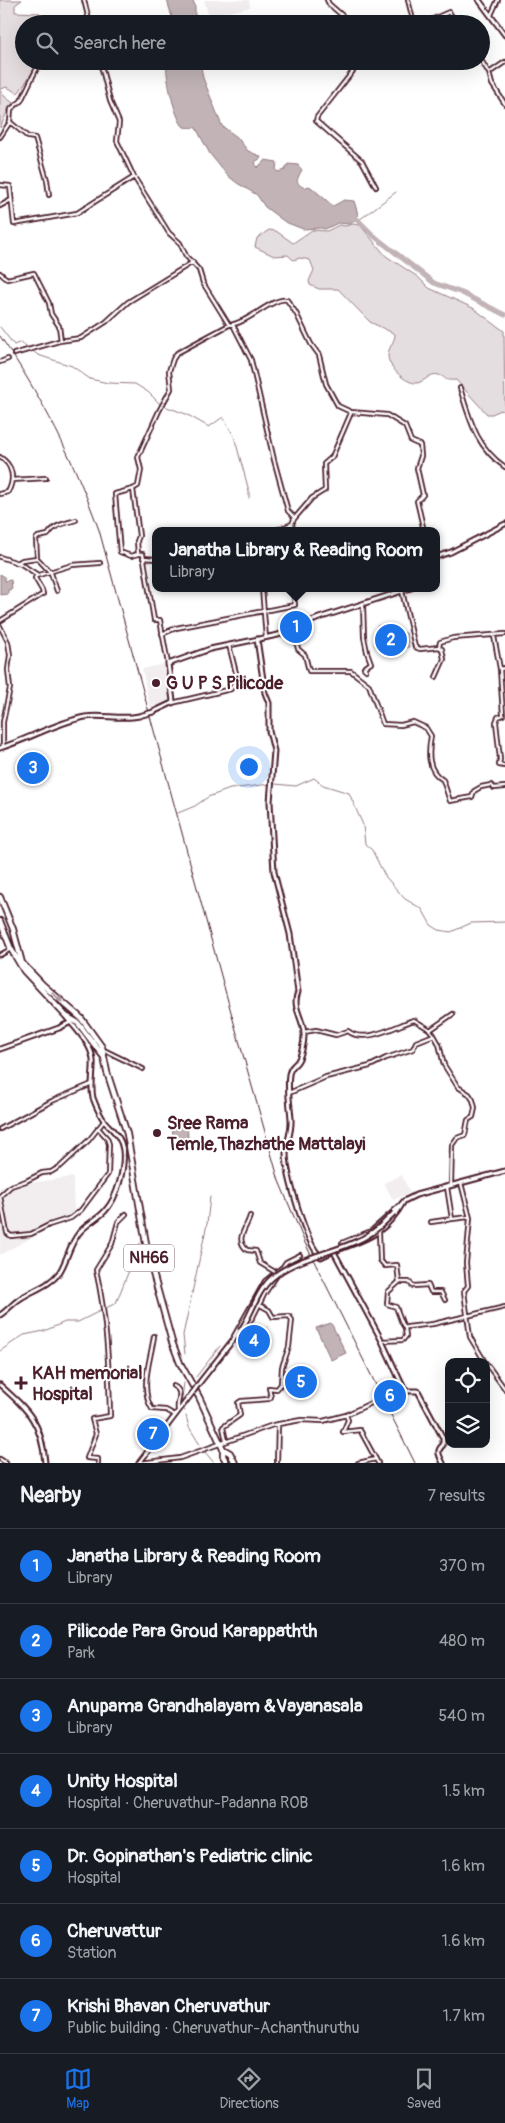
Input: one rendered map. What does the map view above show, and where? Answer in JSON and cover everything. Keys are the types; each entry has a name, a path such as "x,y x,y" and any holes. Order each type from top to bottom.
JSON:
{"highway":[{"name":"NH66","path":"0,897 13,929 22,963 43,985 81,1018 102,1049 126,1134 148,1255 172,1342 180,1363 221,1443 223,1456 227,1463"},
{"name":"NH66","path":"0,921 11,949 29,976 66,1016 78,1023 104,1058"},
{"name":"NH66","path":"223,1449 230,1453 235,1463"}],"street":[{"path":"84,0 88,15"},
{"path":"327,0 342,15"},
{"path":"408,0 412,15"},
{"path":"479,0 505,35"},
{"path":"491,15 498,0"},
{"path":"489,73 505,62"},
{"path":"0,137 10,122 12,108 21,101 36,70"},
{"path":"102,70 110,101 119,122 116,141 134,177 169,233 180,243 186,256 199,270 203,283 229,325"},
{"path":"354,70 317,117 316,121 362,161 376,187"},
{"path":"487,70 492,84 505,104"},
{"path":"10,122 28,138 35,138 47,180 49,195"},
{"path":"0,185 10,186 14,224 55,216 72,215 134,177"},
{"path":"0,206 11,200"},
{"path":"14,354 32,351 61,341 81,338 106,322 128,302 193,262"},
{"path":"0,273 7,279 34,273 49,303 51,314 59,326 61,341"},
{"path":"172,704 173,693 160,620 154,620 151,610 143,554 130,556 120,552 116,494 138,486 141,470 138,457 171,389 169,371 177,353 280,300 287,300 319,355 326,384 338,406 351,412 388,415 405,426 410,441 420,445 422,456 417,468 423,495 417,501 423,527"},
{"path":"233,325 251,360 288,511 295,518"},
{"path":"0,362 8,358"},
{"path":"460,388 468,416 479,440 493,459 505,467"},
{"path":"284,527 292,524 312,498 324,490 324,464 332,457 351,412"},
{"path":"0,457 10,467 12,480 8,492 0,494"},
{"path":"12,480 46,478"},
{"path":"133,489 139,536 137,541 138,554"},
{"path":"57,591 51,572 38,558 36,539 48,535 52,529 60,524 76,520"},
{"path":"440,556 451,552 505,524"},
{"path":"0,558 17,563 38,575 72,566 100,563"},
{"path":"17,563 22,560 38,558"},
{"path":"143,558 152,559"},
{"path":"0,621 43,594 35,578 38,575"},
{"path":"262,592 266,638"},
{"path":"162,634 176,628 295,605 293,592"},
{"path":"168,664 210,649 278,635 402,592 415,647 420,649 439,647"},
{"path":"363,605 366,652 371,663 364,668 366,670"},
{"path":"0,626 8,642 10,655 8,670 10,688 3,722 2,747 45,729 85,717 127,718 139,716 172,704 232,689 237,678 229,645"},
{"path":"293,629 298,648 305,655 309,671 351,671 369,686 383,724 401,725 413,722 426,728 431,736 429,749 431,766 434,775 443,780 450,801 472,797 474,791 482,787 491,785 494,788 505,787"},
{"path":"439,647 440,642 453,638 505,634"},
{"path":"494,635 500,669 502,715 498,716 496,722 500,759 498,765 505,766"},
{"path":"257,639 265,693 269,703 269,731 274,751 270,802 274,872 290,934 294,972 298,988 295,1001 304,1032 299,1060 290,1067 288,1093 292,1120 290,1141 286,1152 288,1167 304,1226 312,1246 319,1257 353,1246 379,1231 397,1214 404,1201"},
{"path":"436,677 444,659 442,649 439,647"},
{"path":"500,669 505,668"},
{"path":"0,955 11,949"},
{"path":"430,1030 453,1014"},
{"name":"NH66","path":"0,1315 19,1299 53,1280 60,1272 73,1240 81,1230 106,1211 118,1186 123,1150 117,1133 104,1121 96,1106 92,1084 93,1057 86,1043 66,1016"},
{"path":"304,1032 316,1030 336,1035 348,1031 353,1035 362,1036 400,1027 414,1020 430,1030 434,1035 439,1044 444,1065 458,1087 469,1094 475,1108 473,1117 468,1120 465,1135 457,1138 452,1145 449,1186 452,1219"},
{"path":"0,1049 71,1022"},
{"path":"288,1093 326,1077 373,1065 386,1058 413,1049 416,1042 434,1035"},
{"path":"102,1049 143,1069"},
{"path":"0,1129 52,1101 92,1084"},
{"path":"98,1128 107,1138 109,1144 108,1174 81,1210 71,1218 49,1225 31,1234 11,1236 7,1233 0,1196 11,1186 51,1172 61,1166 89,1140 98,1128 104,1121"},
{"path":"344,1249 342,1243 371,1231 404,1201 416,1194 505,1171"},
{"path":"461,1182 469,1217 466,1263 468,1286 464,1291 470,1337 483,1358"},
{"path":"139,1463 178,1410 234,1340 266,1285 278,1273 324,1252 358,1241 380,1227 398,1207"},
{"path":"98,1463 98,1459 87,1458 96,1434 92,1419 110,1416 110,1392 102,1294 96,1270 112,1244 118,1222 126,1214"},
{"path":"250,1216 242,1233 243,1246 247,1250 256,1251 260,1263 275,1272"},
{"path":"431,1222 469,1217"},
{"path":"379,1231 380,1260 385,1266 397,1266 399,1282"},
{"path":"334,1252 382,1341 404,1389 418,1391 443,1438 443,1445 439,1449 438,1454 443,1463"},
{"path":"234,1340 245,1329 286,1262 300,1255"},
{"path":"234,1340 264,1281 283,1268"},
{"path":"382,1341 403,1340 406,1336 406,1328 396,1306 387,1304 388,1292 399,1282 409,1282 413,1286 428,1285 431,1292 441,1292 445,1300"},
{"path":"226,1442 223,1426 240,1415 238,1403 241,1401 269,1399 271,1397 269,1388 277,1389 281,1384 282,1366 289,1347 292,1320 289,1316 273,1318 269,1310 260,1305"},
{"path":"406,1328 407,1326 433,1324 505,1307"},
{"path":"154,1336 146,1398 152,1409 166,1410 175,1415"},
{"path":"490,1368 505,1389"},
{"path":"0,1385 22,1405 37,1425 43,1442 45,1463"},
{"path":"174,1386 180,1391 177,1405 178,1410"},
{"path":"139,1463 180,1458 278,1424 301,1420 323,1420 346,1415 371,1403"},
{"path":"346,1415 348,1420 343,1432 360,1430 378,1463"},
{"path":"277,1463 278,1424"},
{"path":"0,1459 6,1463"},
{"path":"358,1463 376,1459"}],"shaded area":[{"path":"0,0 22,0 15,5 15,12 40,13 41,15 15,15 15,70 34,70 19,92 17,93 7,87 1,89 3,95 13,103 7,111 0,128"},
{"path":"167,0 193,0 195,15 171,15"},
{"path":"204,0 249,0 250,7 217,15 208,15"},
{"path":"166,70 202,70 222,126 237,137 248,151 260,156 261,158 255,162 257,168 265,160 277,162 276,170 278,172 285,170 288,164 298,165 302,170 298,180 299,184 305,188 311,187 333,206 344,200 354,201 358,214 355,221 349,224 338,223 325,229 303,229 285,222 265,207 257,195 227,175 210,154 196,128 184,127 181,123 171,96"},
{"path":"339,225 360,225 386,256 418,277 429,288 473,308 504,331 505,412 501,410 487,414 456,380 447,380 436,374 417,383 403,378 394,370 388,356 395,334 370,322 338,289 319,289 310,285 309,281 314,270 310,260 300,258 293,260 288,255 274,256 255,247 257,238 269,230 276,231 293,243 312,230 327,231"},
{"path":"0,574 5,577 5,581 11,580 12,589 8,590 8,594 0,595"},
{"path":"377,626 381,626 384,630 406,633 409,647 384,652 375,646 374,632 377,631"},
{"name":"G U P S Pilicode","path":"164,664 170,698 166,704 150,707 142,669"},
{"path":"172,1121 187,1121 188,1138 173,1139"},
{"path":"402,1175 410,1193 393,1200 384,1183"},
{"path":"73,1177 74,1214 0,1255 0,1187"},
{"path":"331,1323 346,1353 331,1360 316,1328"},
{"path":"250,1325 260,1329 268,1325 273,1338 268,1342 270,1348 246,1357 237,1340"}],"waterway":[{"path":"359,220 396,192"},
{"path":"353,215 374,236 434,283 462,293 505,315"},
{"path":"0,327 14,345 21,342 38,355 72,366 90,379 108,383 135,384 148,392 160,404"},
{"path":"164,406 186,414 209,427 223,417 234,436 249,491 249,498"},
{"path":"275,784 296,786 314,778 323,785 349,793 363,825 365,844 372,850 385,876 405,899 422,909 431,925 439,930 451,932 471,923 505,922"},
{"path":"178,813 195,806 208,797 230,789 270,784"},
{"path":"185,1354 183,1335 207,1224 210,1197"},
{"path":"0,1351 24,1335 44,1331 65,1322 78,1322 116,1303 140,1243"},
{"path":"196,1377 220,1346"},
{"path":"184,1383 181,1406 185,1411"},
{"path":"186,1416 189,1427 202,1448"},
{"path":"205,1452 214,1463"}],"railway":[{"path":"0,336 30,382 56,430 79,479 99,530 279,1181 305,1243 415,1463"}],"place":[{"name":"Janatha Library & Reading Room","path":"296,627"},
{"name":"Pilicode Para Groud Karappathth","path":"391,640"},
{"name":"G U P S Pilicode","path":"156,683"},
{"name":"Anupama Grandhalayam &Vayanasala","path":"33,768"},
{"name":"Sree Rama Temle,Thazhathe Mattalayi","path":"157,1133"},
{"name":"Unity Hospital","path":"254,1341"},
{"name":"Dr. Gopinathan's Pediatric clinic","path":"301,1382"},
{"name":"KAH memorial Hospital","path":"21,1383"},
{"name":"Cheruvattur","path":"390,1396"},
{"name":"Krishi Bhavan Cheruvathur","path":"153,1434"}]}
